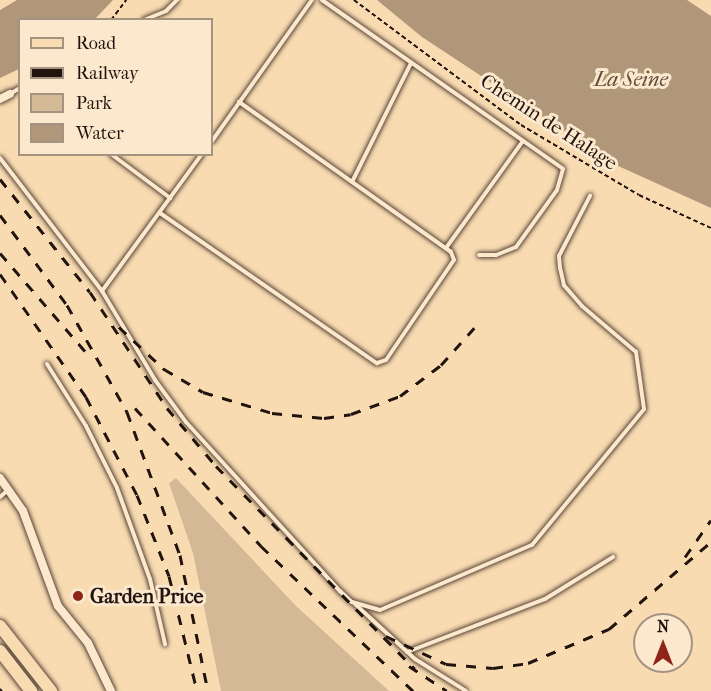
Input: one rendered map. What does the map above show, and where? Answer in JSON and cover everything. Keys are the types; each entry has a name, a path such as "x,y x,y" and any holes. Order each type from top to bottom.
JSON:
{"main road":[{"path":"0,626 51,691"},
{"path":"0,651 31,691"}],"street":[{"path":"0,99 10,94"},
{"path":"0,478 23,511 58,606 88,643 111,691"}],"lane":[{"path":"149,18 166,11 177,0"},
{"path":"213,140 312,0"},
{"path":"322,0 562,169 557,190 516,247 496,255 479,255"},
{"path":"352,182 411,63"},
{"path":"10,94 18,89"},
{"path":"160,213 377,363 386,360 454,260 446,248 239,102"},
{"path":"446,248 522,141"},
{"path":"114,156 170,198"},
{"path":"102,291 201,156"},
{"path":"0,158 102,291 155,380 186,422 352,602 406,652 466,691"},
{"path":"352,602 381,610 532,545 644,409 636,352 582,306 564,285 559,256 590,196"},
{"path":"46,364 86,426 117,488 150,579 165,644"},
{"path":"0,497 9,490"},
{"path":"406,652 545,599 613,557"}],"path":[{"path":"112,18 126,0"},
{"name":"Chemin de Halage","path":"354,0 522,125 639,195 711,228"}],"green space":[{"path":"176,478 296,606 389,691 221,691 193,553 169,483"}],"water":[{"path":"17,0 113,0 96,18 18,18 18,69 0,78 0,10"},
{"name":"La Seine","path":"377,0 687,0 711,16 711,208 616,165 422,37"}],"railway":[{"path":"0,179 90,292 167,408 216,466 415,669"},
{"path":"0,215 67,305 127,412 180,555 208,691"},
{"path":"0,253 91,358"},
{"path":"0,274 86,397 137,495 169,576 197,691"},
{"path":"119,327 164,369 203,392 272,413 324,418 351,414 400,396 441,365 475,327"},
{"path":"135,408 261,546 413,691"},
{"path":"685,557 711,520"},
{"path":"386,636 446,664 493,668 528,663 609,629 711,542"},
{"path":"409,666 447,691"}],"place":[{"name":"Garden Price","path":"78,596"}]}
